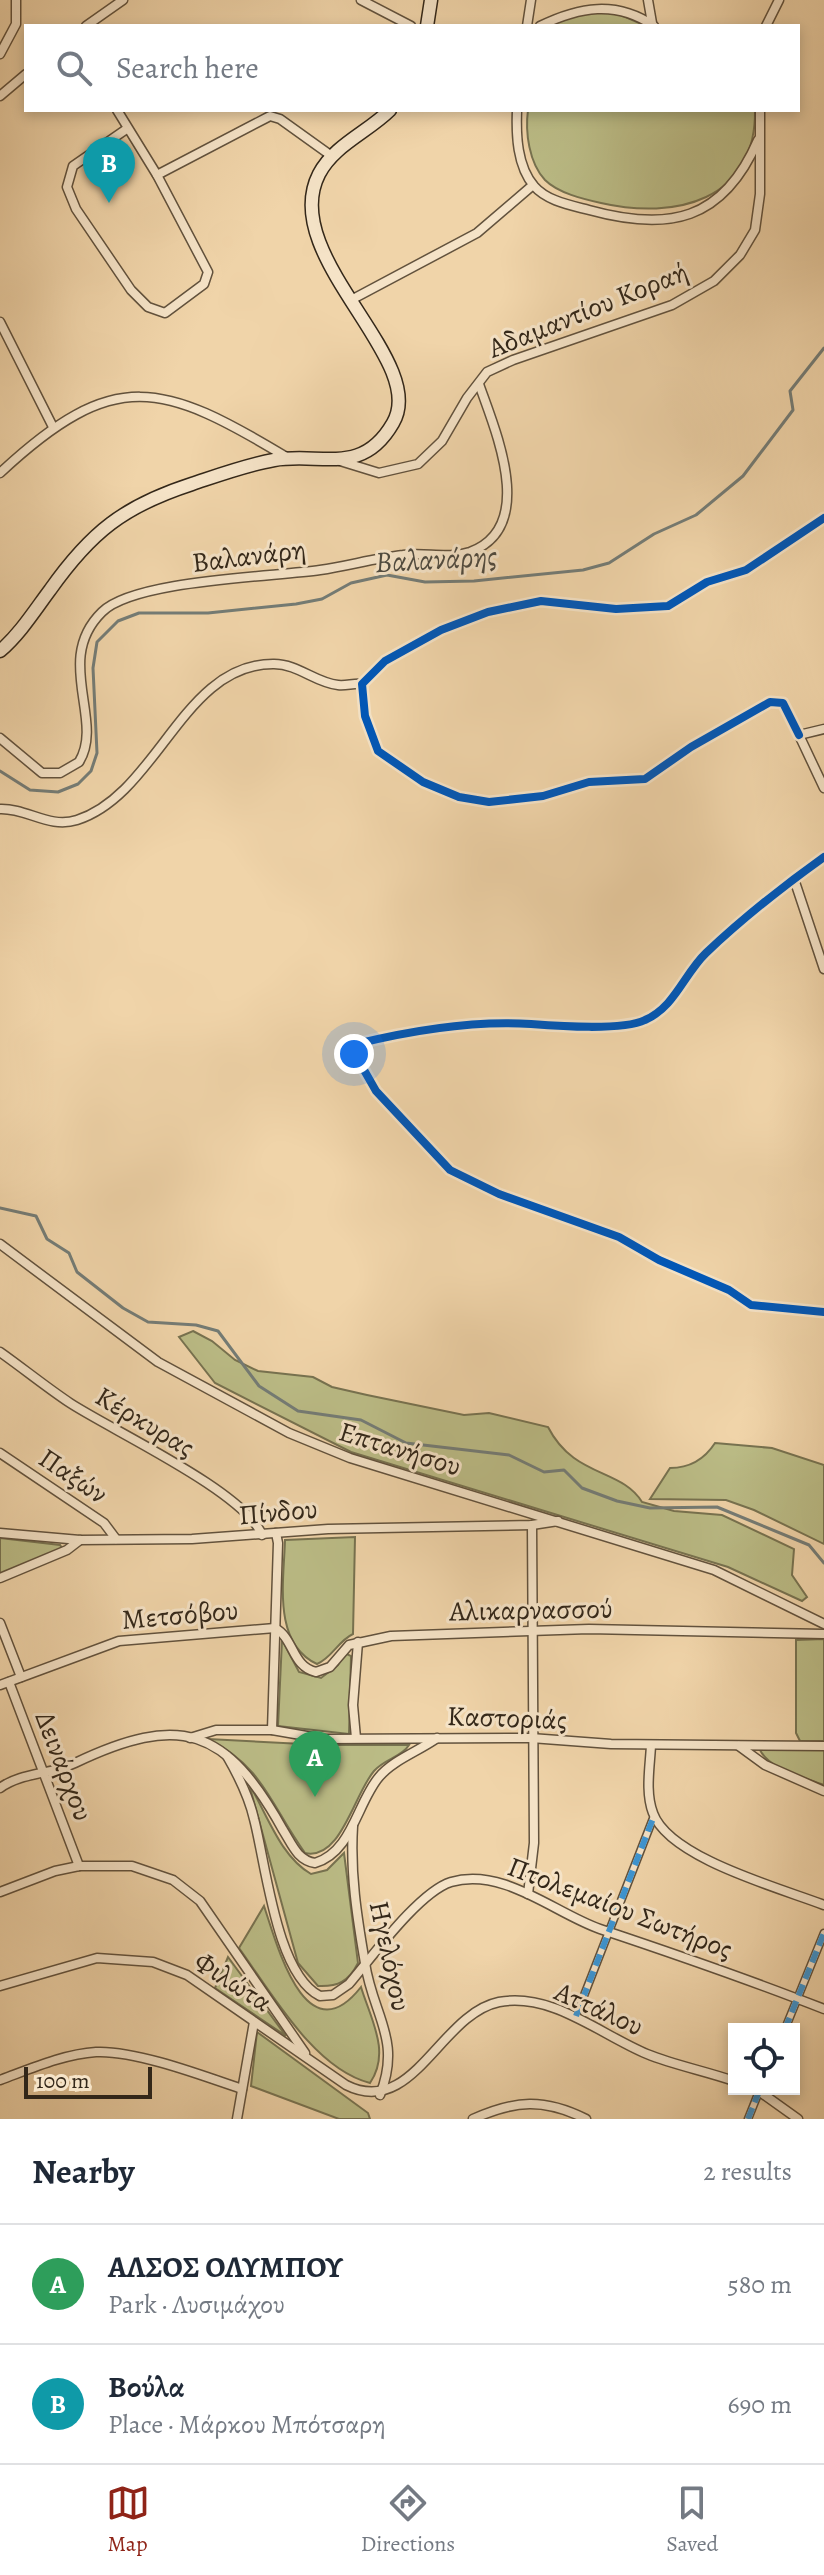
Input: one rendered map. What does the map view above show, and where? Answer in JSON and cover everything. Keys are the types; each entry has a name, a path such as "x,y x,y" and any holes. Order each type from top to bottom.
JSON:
{"main road":[{"path":"427,24 431,0"},
{"path":"0,651 83,546 107,524 139,504 190,484 289,458 340,461 361,455 379,441 396,419 400,404 391,368 320,242 310,213 317,177 333,157 388,112"}],"street":[{"path":"0,54 16,24 16,0"},
{"path":"89,24 123,0"},
{"path":"361,0 407,24"},
{"path":"527,24 531,0"},
{"path":"648,0 653,24"},
{"path":"767,24 779,0"},
{"path":"544,24 593,6 625,12 651,24"},
{"path":"16,24 24,29"},
{"path":"0,96 24,76"},
{"path":"118,112 157,175 208,272 204,284 165,313 148,307 131,290 69,196 68,180 73,166 128,128"},
{"path":"517,112 520,155 533,185 552,199 636,221 669,220 703,209 727,192 741,174 759,135"},
{"name":"Αδαμαντίου Κοραή","path":"340,461 379,473 418,464 442,441 487,372 672,305 720,276 740,255 755,230 760,194 760,112"},
{"path":"157,175 270,116 280,119 333,157"},
{"path":"351,300 477,233 533,185"},
{"path":"0,322 53,427"},
{"name":"Βαλανάρη","path":"0,738 42,773 60,773 79,762 86,735 79,680 82,649 98,616 121,599 177,587 319,570 397,555 456,555 487,542 503,520 507,482 479,384"},
{"path":"0,473 53,427 106,400 153,395 208,413 289,458"},
{"path":"0,809 58,824 78,820 100,809 126,789 206,692 225,678 272,664 293,667 339,686 362,684 385,661 441,630 488,612 541,601 616,609 668,606 707,582 746,570 824,518"},
{"path":"362,684 365,716 378,751 423,782 459,797 489,802 543,796 589,782 645,779 691,747 770,702 783,703 824,788"},
{"path":"799,735 824,729"},
{"path":"824,857 760,903 704,955 682,986 648,1019 633,1025 559,1028 530,1024 449,1026 356,1044 360,1063 376,1091 450,1170 499,1194 619,1237 659,1260 729,1290 751,1305 824,1312"},
{"path":"794,879 824,969"},
{"name":"Επτανήσου","path":"0,1244 158,1362 289,1433 350,1458 714,1570 824,1624"},
{"name":"Κέρκυρας","path":"0,1352 71,1403 216,1491 252,1518 262,1535"},
{"name":"Παξών","path":"0,1453 104,1523 116,1539"},
{"name":"Πίνδου","path":"0,1533 80,1540 532,1525 559,1521"},
{"path":"528,1894 534,1843 532,1525"},
{"path":"272,1730 276,1533"},
{"path":"0,1578 67,1550 80,1540"},
{"name":"Δεινάρχου","path":"0,1623 21,1677"},
{"path":"275,1628 283,1633 301,1664 313,1672 327,1669 342,1650 358,1642"},
{"name":"Μετσόβου","path":"5,1684 119,1641 275,1628"},
{"name":"Αλικαρνασσού","path":"358,1642 401,1635 589,1629 824,1634"},
{"path":"356,1738 353,1705 358,1642"},
{"name":"Δεινάρχου","path":"5,1684 79,1866"},
{"name":"Καστοριάς","path":"190,1738 216,1730 272,1730 310,1738 531,1738 651,1745 824,1746"},
{"name":"Καστοριάς","path":"0,1788 22,1777 147,1735 168,1733 190,1738 227,1756 257,1786 295,1851 307,1861 315,1863 326,1858 353,1825"},
{"path":"353,1825 378,1778 438,1738"},
{"path":"651,1745 649,1787 654,1816 666,1834 687,1851 824,1905"},
{"path":"739,1745 765,1765 824,1791"},
{"name":"Πτολεμαίου Σωτήρος","path":"227,1756 254,1816 280,1930 300,1979 316,1995 328,1996 344,1989 416,1905 444,1885 483,1881 528,1894 609,1931 824,2009"},
{"path":"576,2016 654,1816"},
{"name":"Ηγελόχου","path":"353,1825 350,1873 365,1966 391,2055 380,2095"},
{"path":"0,1892 79,1866 122,1865 151,1870 193,1894 307,2057"},
{"path":"788,2023 824,1933"},
{"name":"Φιλώτα","path":"0,1986 84,1960 131,1958 178,1971 351,2088 380,2095"},
{"name":"Αττάλου","path":"380,2095 409,2080 431,2054 491,2005 520,2001 576,2016 650,2055 728,2079"},
{"path":"237,2119 254,2022"},
{"path":"0,2080 56,2061 100,2052 183,2070 242,2089"},
{"path":"748,2119 756,2095"},
{"path":"765,2095 798,2119"},
{"path":"473,2119 508,2105 532,2101 553,2104 586,2119"}],"green space":[{"path":"588,10 621,15 641,24 553,24"},
{"path":"528,112 755,112 752,141 742,165 726,184 706,197 683,205 656,208 629,208 601,203 571,195 550,185 535,165 527,128"},
{"path":"193,1331 212,1341 235,1360 258,1371 313,1377 332,1387 367,1395 464,1415 489,1413 548,1427 571,1455 622,1483 642,1502 674,1511 722,1515 794,1549 792,1575 807,1597 802,1601 728,1567 351,1452 215,1383 179,1337"},
{"path":"715,1443 772,1448 824,1465 824,1544 726,1500 650,1499 670,1468 696,1462"},
{"path":"355,1537 353,1634 317,1664 303,1654 287,1626 283,1591 285,1540"},
{"path":"0,1538 60,1545 62,1548 0,1574"},
{"path":"824,1639 824,1741 800,1741 796,1733 796,1640"},
{"path":"282,1640 299,1672 321,1678 338,1665 345,1653 351,1656 349,1734 278,1726"},
{"path":"208,1739 322,1745 409,1745 374,1771 346,1824 328,1847 317,1853 305,1853 254,1775 227,1750"},
{"path":"760,1750 824,1750 824,1785 779,1768"},
{"path":"249,1784 283,1846 311,1874 327,1870 344,1853 358,1963 342,1982 318,1986 298,1963"},
{"path":"264,1906 286,1967 310,2002 324,2009 342,2005 361,1987 379,2048 379,2060 370,2083 350,2075 312,2046 239,1948"},
{"path":"228,1957 286,2036 215,1988"},
{"path":"257,2032 368,2113 370,2119 339,2119 251,2086"}],"waterway":[{"name":"Βαλανάρης","path":"0,771 30,790 58,792 78,784 91,771 97,753 93,668 97,642 118,621 139,613 208,613 296,604 322,599 351,583 387,575 425,582 474,581 583,570 609,563 654,534 696,515 743,476 793,410 790,391 824,348"},
{"path":"0,1208 36,1216 47,1239 69,1253 77,1272 123,1308 148,1322 196,1325 218,1331 259,1386 298,1411 361,1420 406,1443 509,1455 544,1472 564,1470 582,1488 617,1501 650,1508 717,1507 809,1545 824,1563"}],"marked path":[{"path":"576,2016 654,1816"},
{"path":"787,2023 824,1933"},
{"path":"748,2119 758,2095"}],"cycle path":[{"path":"799,735 783,703 770,702 691,747 645,779 589,782 543,796 489,802 459,797 423,782 378,751 365,716 362,684 385,661 441,630 488,612 541,601 616,609 668,606 707,582 746,570 824,518"},
{"path":"824,857 720,940 698,961 672,999 645,1020 606,1027 509,1023 465,1025 421,1030 356,1044 360,1063 376,1091 450,1170 499,1194 619,1237 659,1260 729,1290 751,1305 824,1312"}],"place":[{"name":"Βούλα","path":"109,203"},
{"name":"ΑΛΣΟΣ ΟΛΥΜΠΟΥ","path":"315,1797"}]}
